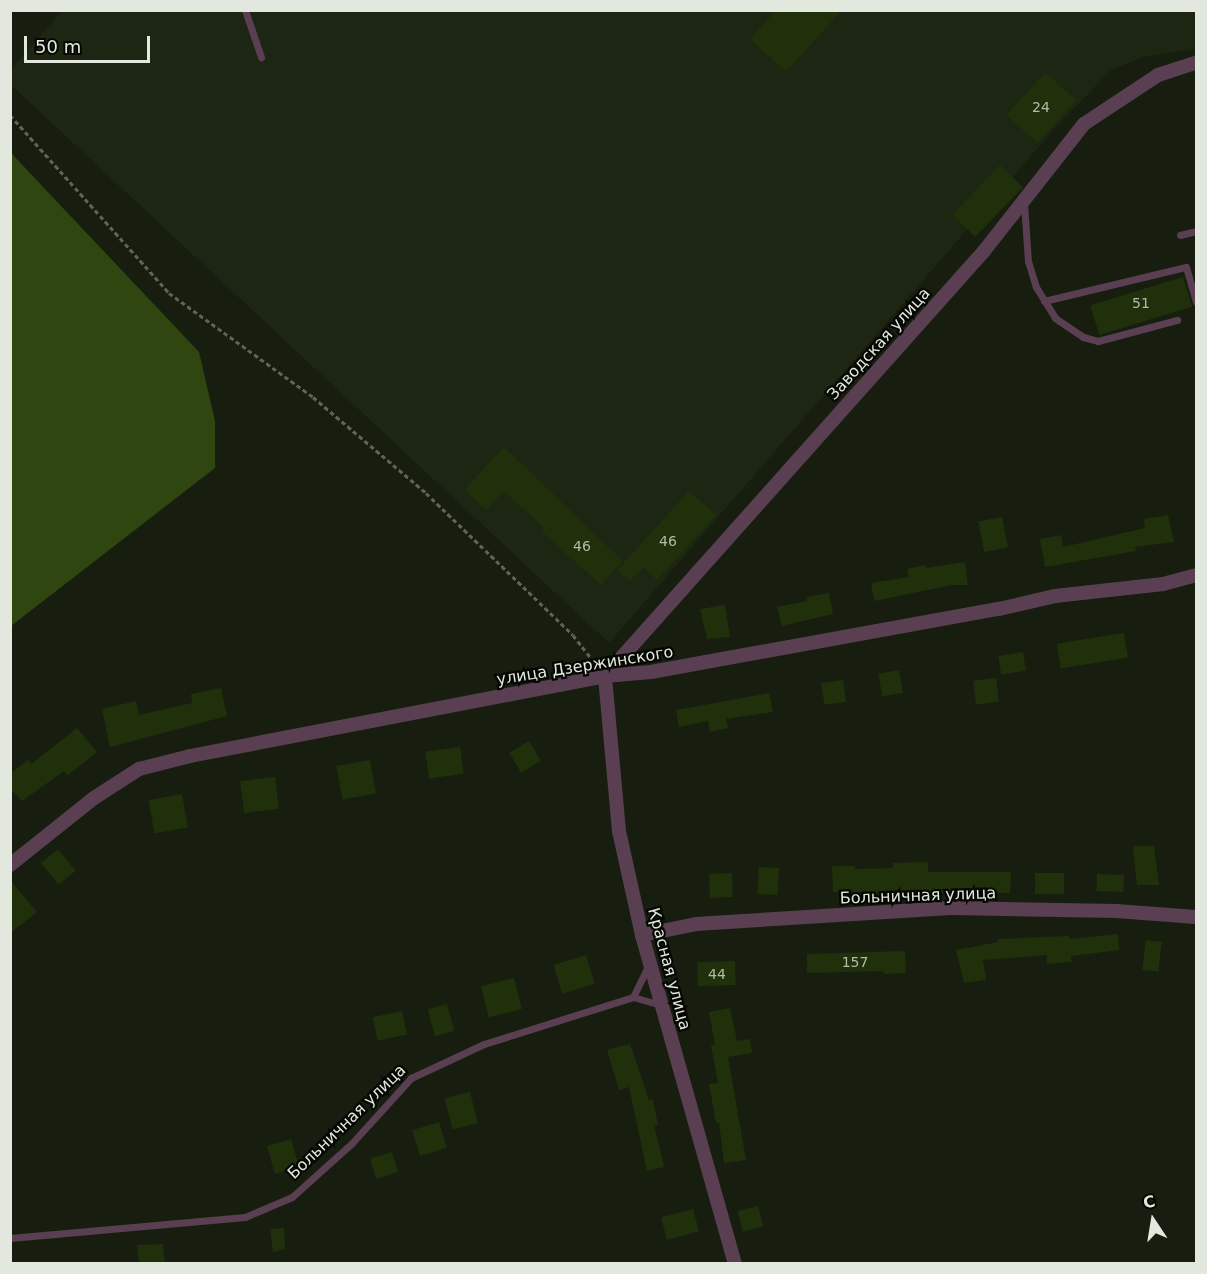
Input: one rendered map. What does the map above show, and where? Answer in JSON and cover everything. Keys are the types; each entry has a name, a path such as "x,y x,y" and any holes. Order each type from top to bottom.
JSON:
{"street":[{"name":"Заводская улица","path":"605,676 984,251 1084,124 1158,75 1197,63"},
{"name":"улица Дзержинского","path":"10,865 94,798 139,769 190,756 605,676 651,672 999,609 1055,596 1163,584 1197,575"},
{"name":"Красная улица","path":"605,676 618,831 642,935 735,1263"},
{"name":"Больничная улица","path":"642,935 696,924 950,908 1116,911 1197,916"}],"lane":[{"path":"245,10 261,57"},
{"path":"1024,201 1028,261 1036,287 1055,318 1083,337 1098,341 1178,320"},
{"path":"1180,235 1197,231"},
{"path":"1044,301 1186,267 1197,302"},
{"path":"650,964 633,997 662,1005"},
{"name":"Больничная улица","path":"10,1238 245,1217 292,1197 352,1143 411,1078 484,1044 633,997"}],"path":[{"path":"10,115 170,293 313,397 426,492 573,635 605,676"}],"shaded area":[{"path":"62,11 1196,11 1196,49 1143,57 1111,70 1055,128 609,643 11,85 10,70"}],"green space":[{"path":"11,153 199,352 215,421 215,468 11,626"}],"building":[{"path":"776,10 842,10 786,72 750,39"},
{"path":"1045,72 1076,100 1037,143 1006,115"},
{"path":"1000,165 1023,187 975,237 952,215"},
{"path":"1183,277 1192,307 1099,335 1090,305"},
{"path":"504,447 623,561 601,585 541,531 544,528 504,491 486,510 464,490"},
{"path":"689,491 716,515 657,580 643,567 630,581 617,570"},
{"path":"1168,515 1174,542 1135,547 1136,551 1045,567 1040,539 1061,535 1063,547 1145,528 1144,519"},
{"path":"1002,517 1008,547 984,552 978,522"},
{"path":"965,562 968,585 952,585 874,601 871,583 909,577 907,569 925,565 926,568"},
{"path":"829,593 833,614 782,626 777,607 807,601 807,597"},
{"path":"725,605 730,637 707,639 700,609"},
{"path":"1124,633 1128,658 1061,668 1057,644"},
{"path":"1023,652 1026,671 1001,675 998,656"},
{"path":"899,670 903,693 882,696 878,674"},
{"path":"996,678 999,702 976,705 973,681"},
{"path":"843,680 846,702 824,705 821,683"},
{"path":"221,688 227,716 110,747 102,709 136,701 139,715 192,703 191,694"},
{"path":"769,693 773,712 726,719 728,728 710,732 708,721 679,727 676,710"},
{"path":"77,728 97,752 68,775 64,771 22,801 10,788 10,774 28,760 31,764"},
{"path":"529,741 541,761 521,773 509,753"},
{"path":"460,747 464,774 429,779 425,752"},
{"path":"370,760 376,793 342,799 337,766"},
{"path":"275,777 279,809 244,813 240,781"},
{"path":"182,794 188,827 154,833 149,800"},
{"path":"1133,846 1154,846 1159,885 1137,885"},
{"path":"58,849 76,871 59,885 41,863"},
{"path":"928,862 928,872 1011,872 1010,893 833,892 832,866 855,866 855,869 893,868 893,863"},
{"path":"759,867 779,868 778,895 758,894"},
{"path":"732,873 733,897 710,898 709,874"},
{"path":"1035,873 1064,873 1064,894 1035,894"},
{"path":"1097,874 1124,875 1123,892 1096,891"},
{"path":"10,880 37,912 10,933"},
{"path":"1118,934 1119,950 1071,956 1072,962 1047,964 1047,955 983,960 986,980 964,983 956,950 998,942 998,939 1069,936 1070,939"},
{"path":"1146,940 1162,942 1158,972 1142,970"},
{"path":"905,951 906,973 884,974 883,971 807,973 807,954"},
{"path":"586,955 595,984 562,994 553,965"},
{"path":"735,961 736,985 698,986 697,962"},
{"path":"514,978 522,1009 489,1017 481,986"},
{"path":"447,1004 454,1031 435,1036 428,1009"},
{"path":"730,1008 737,1041 750,1039 752,1053 728,1057 746,1160 724,1163 719,1122 716,1123 709,1084 718,1083 711,1045 715,1045 709,1012"},
{"path":"402,1011 407,1034 378,1041 373,1017"},
{"path":"630,1044 649,1100 653,1099 658,1125 654,1125 664,1167 647,1171 629,1087 619,1090 607,1050"},
{"path":"470,1092 478,1123 453,1129 445,1098"},
{"path":"439,1122 447,1148 420,1156 412,1130"},
{"path":"291,1139 299,1167 275,1174 267,1146"},
{"path":"392,1152 398,1172 376,1179 370,1159"},
{"path":"758,1206 763,1226 743,1231 738,1211"},
{"path":"693,1209 699,1231 667,1240 661,1218"},
{"path":"284,1228 285,1249 273,1252 270,1229"},
{"path":"163,1244 165,1263 139,1263 137,1245"}]}
